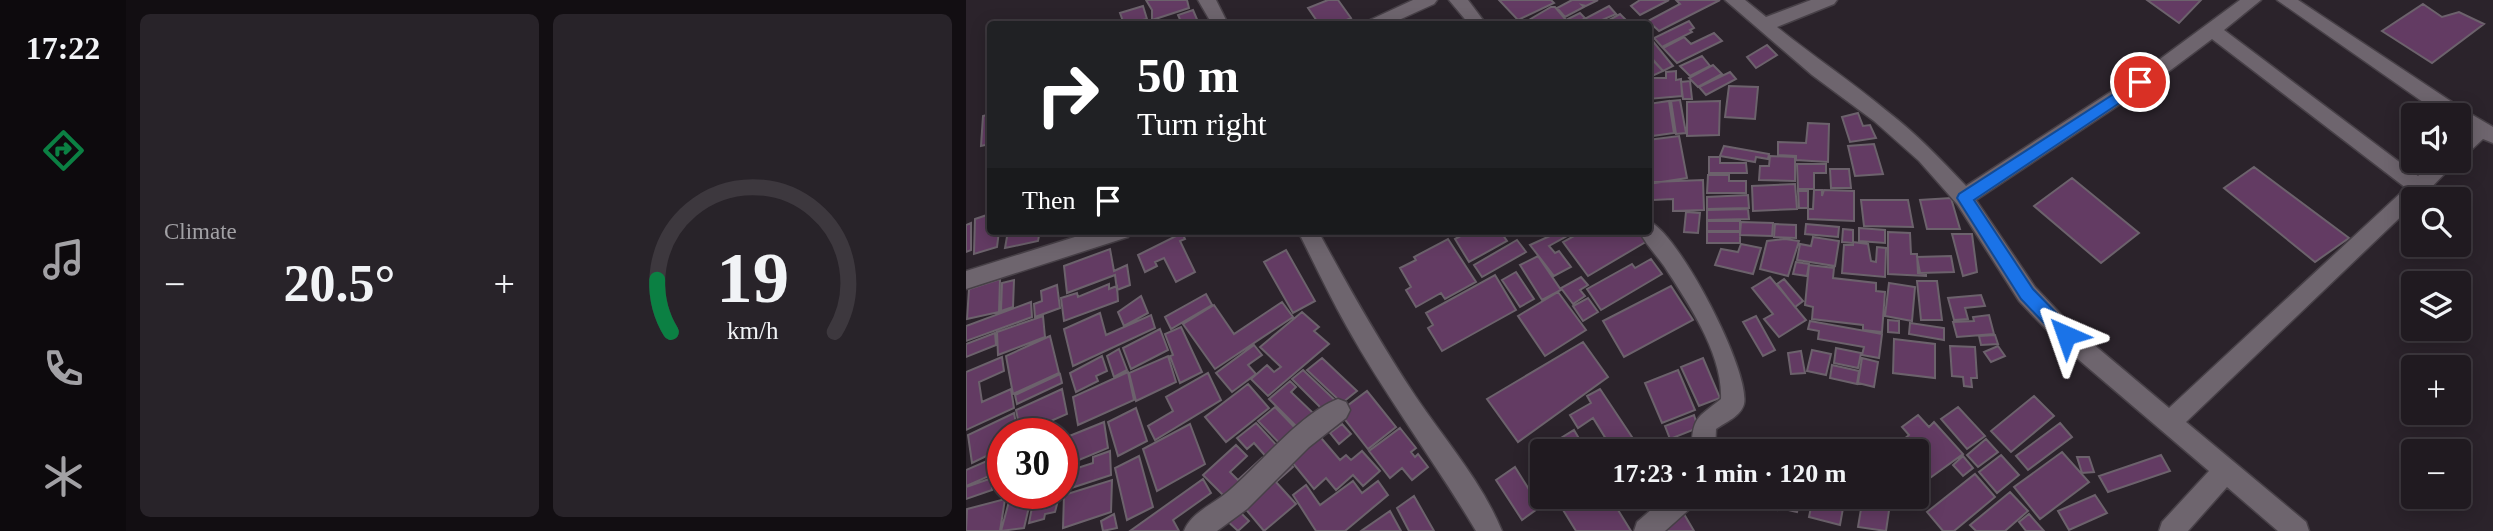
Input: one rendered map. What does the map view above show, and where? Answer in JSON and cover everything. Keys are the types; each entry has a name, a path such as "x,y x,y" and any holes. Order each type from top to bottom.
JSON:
{"street":[{"path":"1207,0 1218,21"},
{"path":"1383,21 1428,0"},
{"path":"1458,0 1476,21"},
{"path":"1734,0 1881,116 1926,156 1964,198 2027,294 2066,335 2297,531"},
{"path":"1764,26 1828,0"},
{"path":"1964,198 2104,107 2252,0"},
{"path":"2286,0 2439,103"},
{"path":"2213,30 2419,187 2434,173"},
{"path":"2471,124 2487,133 2471,143"},
{"path":"2170,422 2401,204"},
{"path":"1652,233 1665,248 1707,321 1733,390 1732,404 1707,419 1703,426 1703,439"},
{"path":"966,280 1108,235"},
{"path":"1310,235 1355,321 1408,405 1448,461 1490,531"},
{"path":"1196,531 1238,500 1301,439 1338,410"},
{"path":"2171,531 2227,469"},
{"path":"1646,531 1671,509"}],"building":[{"path":"1146,0 1187,0 1189,8 1152,20 1152,10"},
{"path":"1328,0 1338,0 1351,18 1344,21 1317,21 1308,8"},
{"path":"1499,0 1551,0 1554,3 1518,20"},
{"path":"1572,0 1598,0 1586,6 1582,5 1584,7 1565,17 1557,8"},
{"path":"1640,0 1669,0 1640,15 1631,6"},
{"path":"1676,0 1720,0 1659,31 1652,21 1648,21 1680,4"},
{"path":"2147,0 2201,0 2179,23"},
{"path":"2423,4 2442,17 2459,12 2484,24 2432,63 2382,31"},
{"path":"1143,6 1147,19 1123,21 1120,13"},
{"path":"1609,6 1616,14 1600,21 1581,21"},
{"path":"1551,7 1555,7 1566,20 1580,13 1585,18 1580,21 1527,21"},
{"path":"1193,10 1198,21 1181,21 1178,15"},
{"path":"1620,14 1627,21 1610,21"},
{"path":"1689,21 1694,28 1690,30 1692,32 1662,47 1654,38"},
{"path":"1714,33 1722,41 1677,63 1663,48 1684,37 1691,44"},
{"path":"1652,40 1673,66 1663,71 1652,59"},
{"path":"1767,45 1777,55 1756,68 1747,57"},
{"path":"1702,56 1710,66 1690,76 1680,66"},
{"path":"1652,59 1663,71 1652,76"},
{"path":"1713,65 1722,74 1698,87 1689,78"},
{"path":"1676,71 1676,80 1681,79 1682,96 1652,99 1652,78 1666,78 1666,72"},
{"path":"1730,72 1736,79 1706,95 1699,87"},
{"path":"1690,81 1692,99 1683,99 1681,82"},
{"path":"1729,86 1758,87 1755,119 1725,117"},
{"path":"1680,100 1686,133 1676,134 1671,101"},
{"path":"1669,101 1674,133 1652,136 1652,103"},
{"path":"1720,101 1719,135 1687,136 1687,102"},
{"path":"1858,113 1863,126 1870,125 1876,138 1850,142 1842,117"},
{"path":"987,115 987,145 981,146 983,116"},
{"path":"1808,123 1829,124 1828,162 1796,160 1796,156 1778,155 1778,142 1806,143"},
{"path":"1679,136 1687,178 1652,183 1652,139"},
{"path":"1874,144 1883,174 1855,176 1848,146"},
{"path":"1724,146 1769,154 1768,159 1756,157 1755,162 1720,156"},
{"path":"1770,156 1795,157 1795,181 1759,180 1760,166 1769,166"},
{"path":"1709,157 1720,157 1720,163 1746,163 1747,173 1709,173"},
{"path":"1797,164 1826,164 1826,173 1814,173 1814,189 1798,189"},
{"path":"2254,167 2349,238 2315,262 2224,188"},
{"path":"1830,169 1849,169 1851,188 1831,188"},
{"path":"1708,175 1729,175 1729,181 1746,181 1746,193 1707,193"},
{"path":"2072,178 2139,233 2101,263 2034,206"},
{"path":"1703,180 1704,210 1673,211 1673,199 1653,200 1653,182"},
{"path":"1795,184 1797,209 1753,211 1752,186"},
{"path":"1814,190 1822,190 1822,196 1824,190 1854,191 1854,221 1808,219 1808,209 1813,209"},
{"path":"1798,191 1808,191 1808,208 1799,208"},
{"path":"1748,195 1749,208 1707,209 1707,197"},
{"path":"1951,198 1960,229 1927,229 1920,200"},
{"path":"1861,200 1908,200 1913,227 1864,226"},
{"path":"1748,209 1749,219 1707,220 1707,210"},
{"path":"1686,212 1700,213 1698,233 1684,232"},
{"path":"987,215 987,235 998,235 997,247 974,254 975,219"},
{"path":"1707,221 1740,221 1740,231 1707,231"},
{"path":"1741,222 1773,223 1772,236 1740,235"},
{"path":"971,223 971,250 966,252 966,225"},
{"path":"1775,224 1796,225 1796,238 1774,237"},
{"path":"1806,224 1839,227 1838,237 1805,234"},
{"path":"1859,228 1885,230 1885,243 1859,241"},
{"path":"1843,229 1853,230 1853,243 1842,242"},
{"path":"1707,232 1740,232 1740,243 1707,243"},
{"path":"1888,232 1910,233 1911,254 1917,254 1918,273 1926,276 1888,274"},
{"path":"1952,234 1972,234 1977,272 1963,276"},
{"path":"1007,235 1039,235 1038,241 1005,248"},
{"path":"1183,235 1185,239 1180,241 1195,272 1176,282 1164,258 1155,262 1157,266 1145,272 1138,255"},
{"path":"1462,235 1503,235 1507,241 1469,262 1455,239"},
{"path":"1552,235 1566,235 1549,246 1555,253 1559,251 1571,267 1554,276 1530,245"},
{"path":"1576,235 1645,235 1649,240 1588,276 1563,242"},
{"path":"1813,237 1839,241 1835,266 1797,260 1800,244 1811,246"},
{"path":"1448,239 1476,282 1445,299 1441,293 1416,307 1406,290 1411,287 1400,268 1416,260 1414,257"},
{"path":"1517,240 1526,252 1482,277 1474,265"},
{"path":"1767,241 1799,241 1788,276 1760,269"},
{"path":"1853,242 1868,244 1871,261 1876,262 1877,247 1886,248 1885,277 1842,273 1844,245 1853,245"},
{"path":"1741,244 1761,248 1753,274 1715,265 1721,249 1738,252"},
{"path":"1110,249 1114,271 1127,265 1130,285 1117,290 1115,275 1067,293 1064,266"},
{"path":"1286,250 1315,301 1293,313 1264,262"},
{"path":"1538,256 1561,290 1542,300 1520,265"},
{"path":"1951,256 1954,272 1920,273 1917,257"},
{"path":"1651,259 1662,274 1601,310 1587,289 1632,264 1635,268"},
{"path":"1796,262 1809,264 1807,276 1793,274"},
{"path":"1809,265 1834,268 1833,278 1876,283 1876,291 1885,292 1882,332 1863,330 1863,325 1812,319 1813,307 1805,305"},
{"path":"1516,272 1534,299 1520,307 1502,280"},
{"path":"1495,275 1516,310 1442,351 1428,328 1433,325 1426,313"},
{"path":"1581,277 1588,285 1580,290 1585,296 1573,304 1561,288"},
{"path":"1770,277 1806,320 1779,337 1764,319 1773,314 1752,288"},
{"path":"1000,279 999,312 967,319 969,289"},
{"path":"1784,279 1803,301 1795,307 1777,284"},
{"path":"1014,280 1013,307 1001,311 1002,283"},
{"path":"1917,281 1937,281 1942,320 1921,320"},
{"path":"1889,283 1915,287 1912,321 1885,316"},
{"path":"1109,284 1109,289 1117,286 1118,301 1064,321 1061,298 1077,293 1078,297"},
{"path":"1057,285 1060,308 1035,317 1034,304 1042,301 1041,291"},
{"path":"1671,286 1693,320 1624,357 1603,321"},
{"path":"1558,292 1586,330 1545,356 1518,316"},
{"path":"1206,294 1212,305 1171,329 1165,317"},
{"path":"1981,295 1985,306 1965,308 1968,319 1954,320 1948,298"},
{"path":"1141,296 1148,313 1124,326 1118,312"},
{"path":"1588,298 1598,312 1583,321 1573,306"},
{"path":"1031,302 1032,317 966,341 966,326"},
{"path":"1282,302 1293,317 1215,369 1183,324 1214,305 1234,334"},
{"path":"1302,312 1319,327 1314,331 1329,344 1268,396 1251,379 1267,365 1274,372 1281,367 1260,347"},
{"path":"1100,313 1106,335 1151,315 1155,328 1073,366 1064,329"},
{"path":"1989,315 1994,334 1957,337 1953,322 1974,321 1973,317"},
{"path":"1043,316 1045,337 998,355 997,332"},
{"path":"1756,316 1775,350 1763,356 1743,322"},
{"path":"1888,320 1899,321 1899,333 1888,332"},
{"path":"1810,321 1882,334 1879,358 1862,355 1864,347 1818,339 1819,331 1808,329"},
{"path":"1910,323 1944,328 1944,340 1909,334"},
{"path":"1181,327 1202,372 1180,383 1165,334"},
{"path":"1160,329 1168,350 1131,369 1123,348"},
{"path":"995,333 996,345 966,357 966,344"},
{"path":"1995,335 1998,344 1981,345 1979,336"},
{"path":"1050,336 1059,373 1013,394 1006,356"},
{"path":"1894,339 1935,344 1935,378 1893,373"},
{"path":"1583,342 1608,377 1518,442 1487,399"},
{"path":"1254,345 1262,355 1248,365 1256,374 1232,392 1216,373"},
{"path":"1950,346 1975,347 1977,378 1971,378 1972,387 1964,386 1963,377 1952,376"},
{"path":"1998,346 2005,356 1991,362 1984,352"},
{"path":"1836,348 1861,353 1858,368 1834,363"},
{"path":"1119,349 1127,370 1114,377 1107,356"},
{"path":"1812,350 1831,354 1826,375 1807,371"},
{"path":"1801,351 1805,373 1791,374 1788,353"},
{"path":"1102,356 1107,371 1096,376 1098,381 1076,392 1070,373"},
{"path":"1168,356 1176,382 1136,401 1129,373"},
{"path":"1002,357 1004,371 979,382 982,402 1011,389 1014,408 987,418 966,430 966,372"},
{"path":"1322,358 1357,391 1342,403 1307,370"},
{"path":"1703,358 1720,398 1699,406 1681,367"},
{"path":"1862,358 1878,362 1874,387 1858,383"},
{"path":"1832,365 1859,371 1857,384 1830,378"},
{"path":"1303,370 1339,404 1305,435 1269,399 1290,381 1296,387 1291,392 1314,414 1321,408 1292,379"},
{"path":"1678,370 1695,410 1662,423 1645,383"},
{"path":"1128,372 1134,400 1078,425 1073,397"},
{"path":"1208,373 1221,400 1155,440 1148,426 1173,411 1166,397"},
{"path":"1060,374 1062,383 1017,404 1015,395"},
{"path":"1248,384 1269,408 1226,442 1205,417"},
{"path":"1062,389 1067,414 1058,418 1018,418 1016,410"},
{"path":"1600,389 1633,439 1606,439 1593,418 1578,428 1570,415 1591,403 1587,396"},
{"path":"1367,391 1396,427 1368,449 1339,412"},
{"path":"2034,396 2054,416 2011,452 1991,431"},
{"path":"1275,407 1301,434 1284,448 1258,421"},
{"path":"1958,407 1985,436 1967,449 1941,419"},
{"path":"1136,408 1147,441 1118,456 1108,422"},
{"path":"1694,415 1698,428 1670,439 1665,426"},
{"path":"1918,415 1929,427 1934,422 1963,454 1929,479 1929,439 1904,439 1909,435 1902,427"},
{"path":"1104,422 1108,448 1078,460 1078,433"},
{"path":"1256,423 1281,450 1269,460 1254,443 1247,449 1237,438"},
{"path":"2060,423 2072,437 2028,470 2016,456"},
{"path":"1190,424 1205,464 1157,491 1143,449"},
{"path":"1342,424 1351,434 1339,444 1330,433"},
{"path":"987,426 987,456 972,463 968,435"},
{"path":"1400,428 1416,448 1411,452 1415,457 1418,454 1428,467 1412,480 1402,468 1390,478 1369,451"},
{"path":"1574,430 1579,439 1559,439"},
{"path":"1316,432 1340,460 1346,455 1351,460 1362,451 1380,471 1363,486 1353,475 1336,490 1326,478 1314,489 1287,456"},
{"path":"1986,439 1998,452 1978,467 1967,455"},
{"path":"1236,445 1247,456 1230,472 1238,480 1262,458 1269,465 1230,502 1203,475"},
{"path":"1110,451 1111,475 1078,486 1078,468 1093,463 1093,457"},
{"path":"2062,452 2089,482 2040,519 2014,487"},
{"path":"2001,455 2019,475 1997,493 1979,472"},
{"path":"2161,455 2170,471 2108,492 2099,476"},
{"path":"1139,456 1153,507 1127,520 1115,468"},
{"path":"1963,456 1973,468 1963,476 1953,465"},
{"path":"2077,457 2089,457 2094,472 2082,473"},
{"path":"1285,459 1293,467 1276,482 1296,504 1264,531 1238,500"},
{"path":"987,461 987,477 966,486 966,470"},
{"path":"1515,467 1530,491 1530,509 1537,509 1522,520 1496,480"},
{"path":"1975,474 1995,497 1954,531 1943,531 1927,512"},
{"path":"1203,479 1211,493 1173,520 1179,531 1130,531"},
{"path":"987,480 987,492 966,499 966,487"},
{"path":"1112,480 1111,512 1063,528 1064,509 1078,509 1078,491"},
{"path":"1353,481 1362,493 1378,481 1388,495 1345,531 1316,531 1293,495 1306,485 1320,505"},
{"path":"2010,492 2028,511 2005,531 1976,531 1970,525"},
{"path":"2095,495 2107,513 2069,530 2058,511"},
{"path":"1414,496 1434,531 1409,531 1397,508"},
{"path":"987,504 987,509 1003,509 1000,531 966,531 967,509"},
{"path":"1235,507 1249,521 1238,531 1224,518"},
{"path":"1007,509 1028,509 1024,528 1001,531"},
{"path":"1032,509 1056,509 1055,512 1045,514 1044,519 1029,523"},
{"path":"1562,509 1617,509 1631,531 1576,531"},
{"path":"1811,509 1843,509 1840,525 1809,517"},
{"path":"1861,509 1889,509 1886,531 1858,527"},
{"path":"1390,511 1401,531 1361,531"},
{"path":"1114,514 1117,528 1103,531 1101,521"},
{"path":"1684,514 1694,531 1657,531"},
{"path":"2029,514 2044,531 2026,531 2019,522"}],"route":[{"path":"2066,335 2027,294 1964,198 2140,82"}]}
